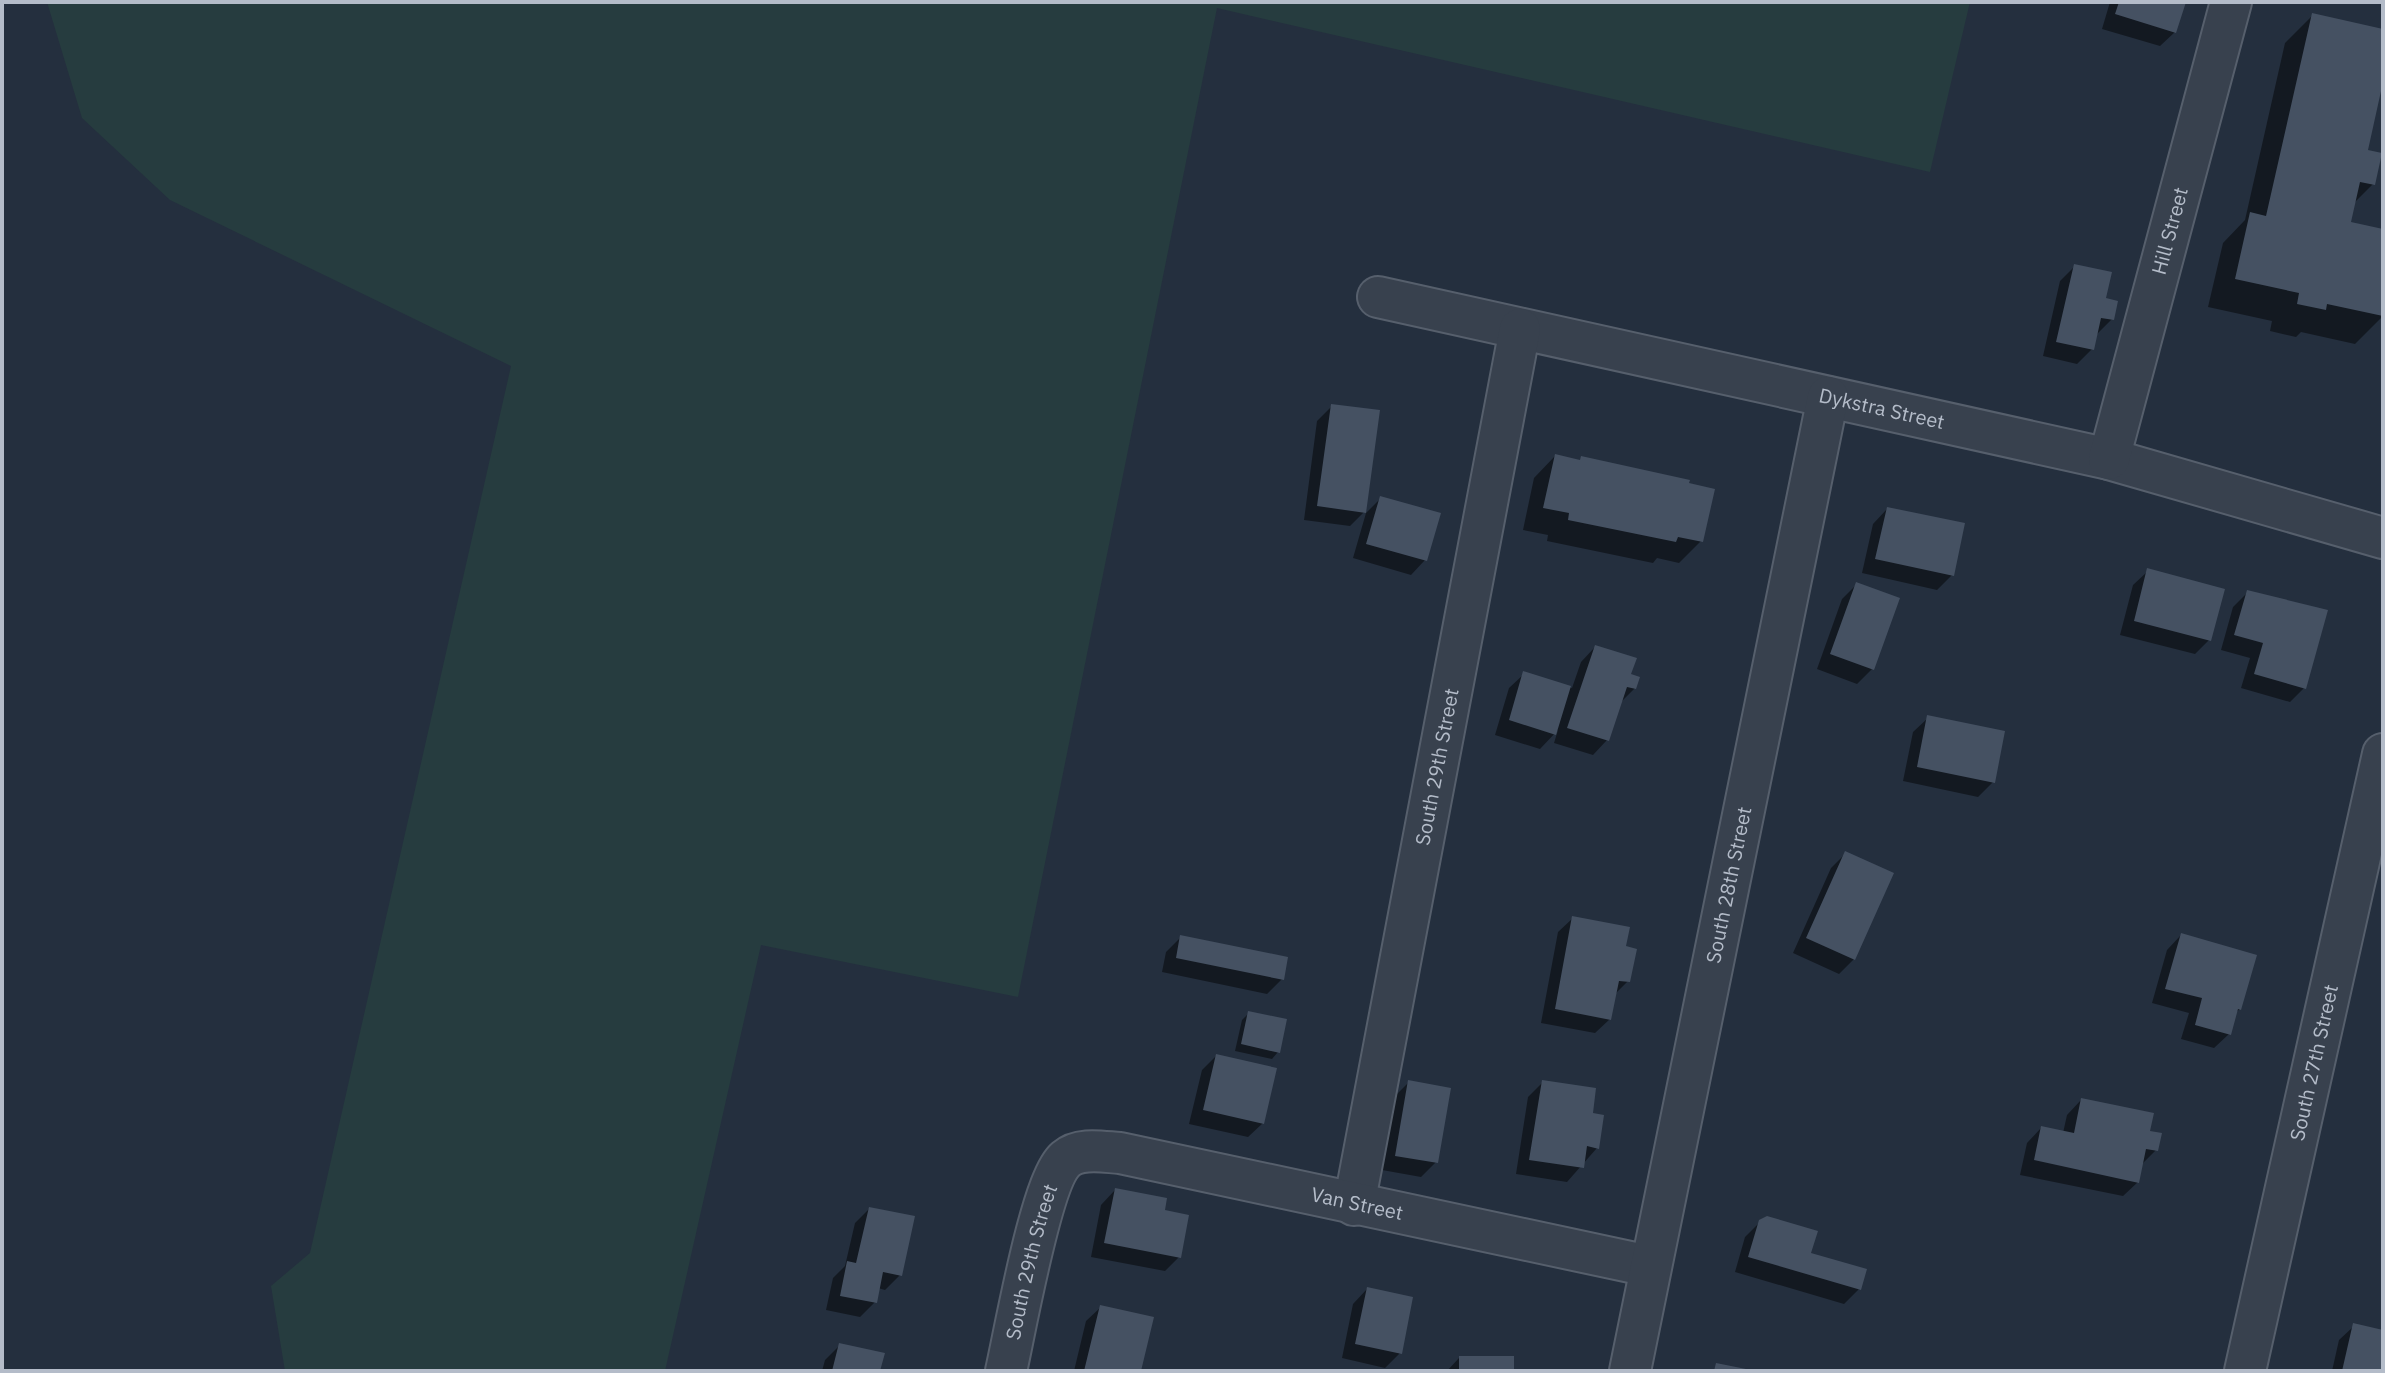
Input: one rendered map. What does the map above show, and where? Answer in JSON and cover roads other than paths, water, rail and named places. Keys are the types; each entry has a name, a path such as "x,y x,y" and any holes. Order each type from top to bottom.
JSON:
{"street":[{"name":"Hill Street","path":"2109,459 2231,2"},
{"name":"Dykstra Street","path":"1378,297 2109,459 2383,538"},
{"name":"South 29th Street","path":"1354,1205 1520,329"},
{"name":"South 28th Street","path":"1630,1371 1828,397"},
{"name":"South 27th Street","path":"2245,1371 2383,754"},
{"name":"Van Street","path":"1067,1157 1089,1151 1120,1153 1649,1266"},
{"name":"South 29th Street","path":"1006,1371 1043,1207 1053,1175 1067,1157"}]}
